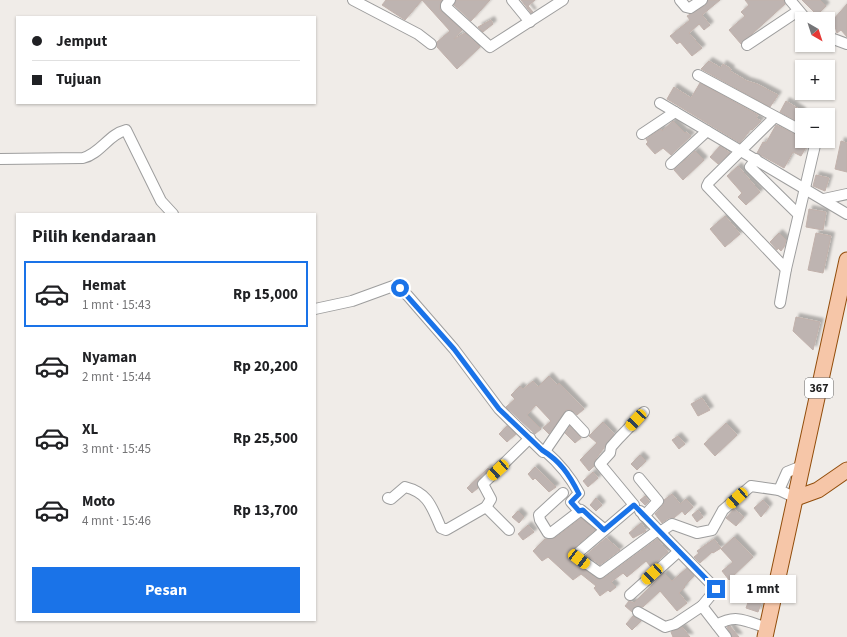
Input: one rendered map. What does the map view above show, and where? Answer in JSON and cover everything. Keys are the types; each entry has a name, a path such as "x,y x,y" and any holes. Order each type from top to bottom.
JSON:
{"main road":[{"name":"367","path":"766,632 847,260"},
{"path":"796,498 818,490 847,470"}],"street":[{"path":"353,0 418,34 431,44"},
{"path":"450,0 446,7 488,47 493,47 564,0"},
{"path":"512,0 530,22"},
{"path":"680,0 686,7 690,8 702,0"},
{"path":"747,45 798,11 790,0"},
{"path":"835,40 847,44"},
{"path":"698,75 795,127"},
{"path":"660,103 707,131 753,163 787,178 847,214"},
{"path":"642,134 674,112"},
{"path":"775,117 737,153 709,182 707,186 786,269"},
{"path":"0,159 83,158 92,156 117,134 126,130 161,200 172,213"},
{"path":"671,164 707,131"},
{"path":"780,303 798,214 814,148"},
{"path":"753,163 778,194 798,214"},
{"path":"778,194 787,178"},
{"path":"824,199 847,194"},
{"path":"316,309 347,302 392,286 398,286 454,349 499,409 543,452 545,451 561,465 579,494 571,502 579,511"},
{"path":"638,612 665,627 675,624 702,606 716,589 644,516 600,464 610,453 611,448 615,443 644,412"},
{"path":"545,451 569,416 584,432"},
{"path":"388,498 391,499 406,487 423,494 428,499 441,528 444,530 486,507 491,499 483,484 530,438"},
{"path":"779,490 787,472 802,466"},
{"path":"639,478 658,502 644,516"},
{"path":"634,505 578,552 576,556 600,573 659,531 672,524 697,533 712,530 723,510 756,487 779,490 796,498"},
{"path":"563,493 539,515 546,532 551,534 579,511 583,510 604,530"},
{"path":"486,507 509,530"},
{"path":"630,595 678,552"},
{"path":"702,606 726,637"},
{"path":"717,625 725,620 735,618 766,632"}],"building":[{"path":"386,0 422,0 405,20 382,5"},
{"path":"422,0 442,0 440,10 462,30 454,39 465,33 480,47 457,69 437,47 437,42 450,31"},
{"path":"456,0 490,0 471,21 454,5"},
{"path":"521,0 535,0 528,6 533,12 531,13"},
{"path":"708,0 720,0 702,15 710,25 704,30 699,24 689,33 702,48 692,56 680,42 677,44 670,36 690,20 687,16 706,5"},
{"path":"745,0 784,0 785,4 741,44 729,30 745,16 741,12 749,5"},
{"path":"802,0 820,0 826,6 820,12 814,12"},
{"path":"847,4 847,37 841,30 837,33 835,18"},
{"path":"491,20 493,24 483,32 478,27"},
{"path":"709,61 721,68 723,64 731,69 730,71 747,81 757,84 778,95 770,107 701,69"},
{"path":"700,83 758,115 756,118 761,121 752,130 751,129 740,143 667,99 674,87 691,98"},
{"path":"786,101 797,108 795,108 795,120 780,112"},
{"path":"673,121 685,133 686,132 691,136 671,155 663,148 655,154 646,144 648,142 646,139 661,129 662,131"},
{"path":"776,125 795,134 795,148 806,148 801,156 793,152 784,168 757,153 763,142 766,143"},
{"path":"841,141 847,143 847,172 835,169"},
{"path":"720,146 730,153 718,164 710,157"},
{"path":"695,151 704,160 683,180 674,170"},
{"path":"738,166 760,192 746,205 738,197 742,193 727,176"},
{"path":"816,175 829,178 825,191 813,186"},
{"path":"809,209 826,212 823,230 806,227"},
{"path":"725,216 740,234 725,247 710,229"},
{"path":"779,233 786,240 781,251 778,248 777,250 770,242"},
{"path":"816,233 831,236 823,273 808,270"},
{"path":"796,317 820,322 813,350 793,331"},
{"path":"549,376 557,385 559,383 584,409 577,415 571,410 566,410 549,434 543,428 551,421 536,405 527,415 541,429 535,434 506,407 515,399 511,395 520,386 523,389 533,381 538,387"},
{"path":"702,398 710,410 698,416 691,404"},
{"path":"603,422 614,434 595,460 594,466 589,471 580,460 597,443 589,436"},
{"path":"726,423 737,435 715,456 704,444"},
{"path":"507,426 516,434 507,442 499,434"},
{"path":"570,426 581,438 575,443 565,433"},
{"path":"678,436 685,444 679,449 672,440"},
{"path":"640,455 646,461 637,470 631,464"},
{"path":"535,467 556,487 549,492 535,478 533,480 528,474"},
{"path":"488,468 489,469 478,480 478,488 472,493 467,488"},
{"path":"593,472 598,478 588,487 583,481"},
{"path":"672,494 680,504 686,499 693,507 685,515 682,511 674,518 669,518 662,523 655,514 663,505 664,500"},
{"path":"645,496 649,501 645,505 640,500"},
{"path":"596,498 602,505 596,511 590,505"},
{"path":"763,500 769,507 761,517 754,508"},
{"path":"734,509 744,517 736,526 726,518"},
{"path":"698,510 703,517 697,522 692,515"},
{"path":"518,511 524,517 519,523 512,517"},
{"path":"581,518 595,530 574,548 570,558 597,579 604,578 657,539 668,552 651,567 646,561 627,577 623,573 611,582 616,587 610,592 608,590 600,596 594,588 596,586 581,574 573,580 548,557 542,561 533,551 545,539 555,538"},
{"path":"641,523 646,531 633,538 629,533"},
{"path":"528,525 534,532 523,540 518,534"},
{"path":"734,537 753,557 729,580 722,571 733,562 721,549"},
{"path":"606,538 620,550 600,565 586,555"},
{"path":"714,539 721,548 713,553 712,552 700,563 694,557 699,553 697,551"},
{"path":"687,568 694,576 679,593 687,603 677,611 660,591 643,607 635,606 632,612 625,606 629,601 634,603 664,573 672,581"},
{"path":"752,584 766,589 758,612 746,608 751,594 748,593"},
{"path":"633,616 641,621 632,630 626,624"},
{"path":"730,626 739,637 732,637 727,627"},
{"path":"682,627 690,637 673,637 671,632"}],"route":[{"path":"400,288 454,349 499,409 544,452 545,451 561,465 568,474 579,494 571,502 579,511 583,510 604,530 634,505 678,552 716,589"}]}
